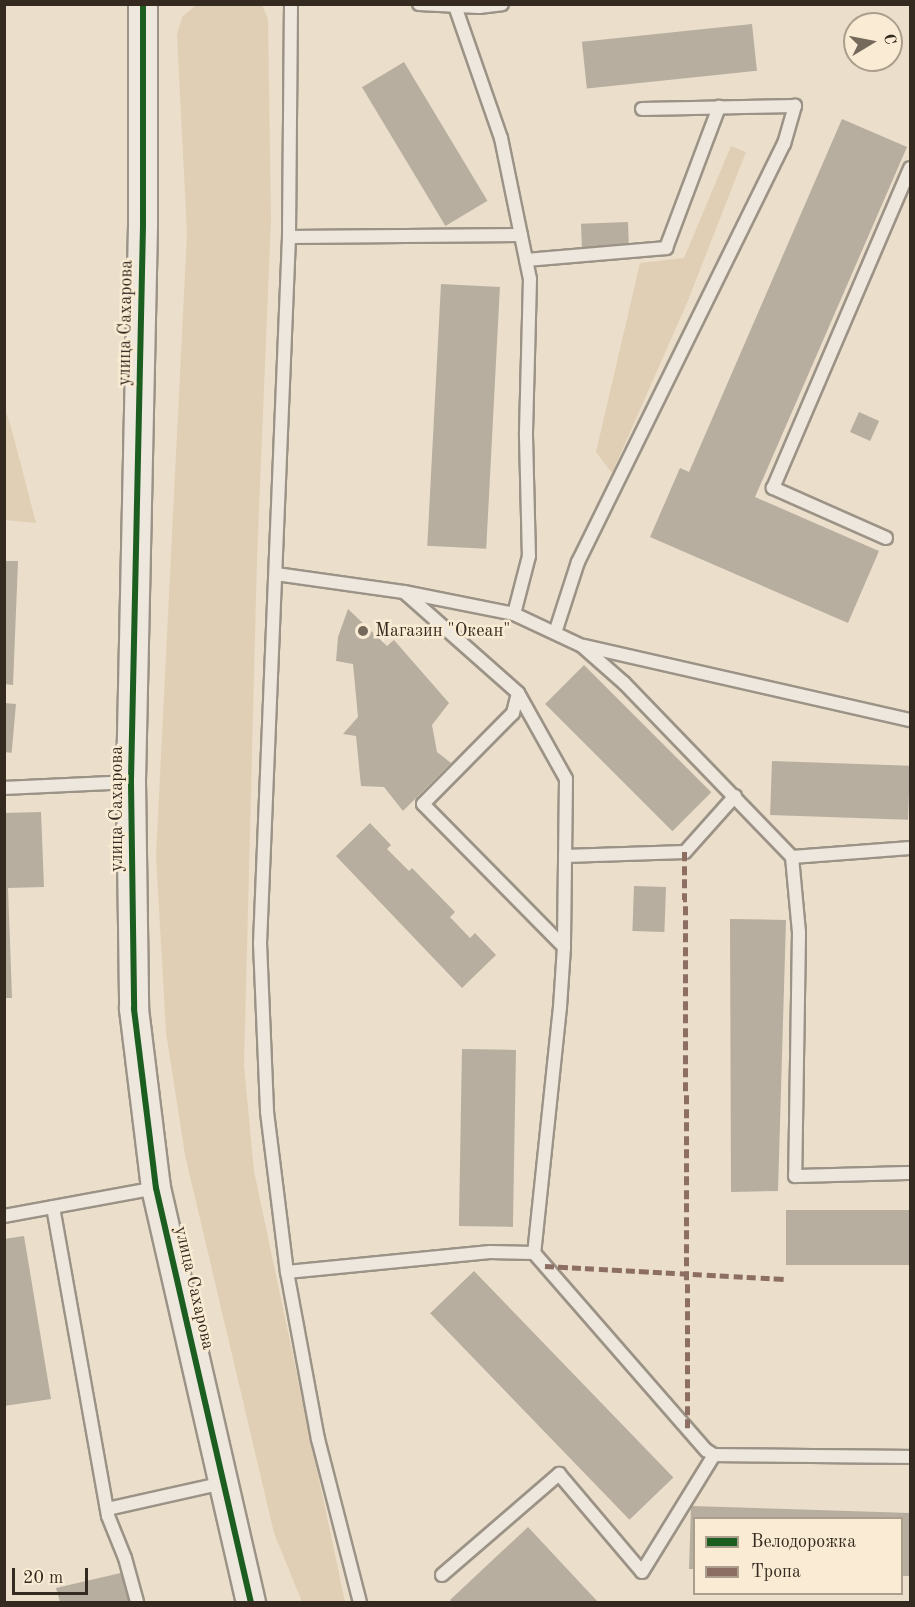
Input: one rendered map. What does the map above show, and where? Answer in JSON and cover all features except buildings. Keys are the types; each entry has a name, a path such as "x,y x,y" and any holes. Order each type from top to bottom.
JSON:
{"street":[{"name":"улица Сахарова","path":"143,4 143,226 131,782 134,1010 156,1188 251,1602"}],"lane":[{"path":"291,4 289,237 260,943 267,1112 287,1272 318,1440 360,1602"},
{"path":"419,4 502,4"},
{"path":"456,5 501,138 530,279 526,436 529,556 514,614"},
{"path":"555,633 578,562 784,144 795,106 642,109"},
{"path":"526,260 666,248 719,107"},
{"path":"886,538 773,488 910,168"},
{"path":"289,237 521,236"},
{"path":"276,574 404,592 514,614 582,646 910,720"},
{"path":"404,592 518,693 566,779 564,947 560,1007 534,1253 706,1450 714,1455 910,1457"},
{"path":"582,646 624,683 792,857 800,933 795,1176 910,1173"},
{"path":"518,693 513,713 423,804 564,947"},
{"path":"4,788 131,782"},
{"path":"565,856 685,852 735,796"},
{"path":"792,857 910,848"},
{"path":"4,1216 156,1188"},
{"path":"53,1207 107,1509 113,1534 125,1558 137,1602"},
{"path":"287,1272 490,1252 534,1253"},
{"path":"442,1575 559,1474 642,1572 714,1455"},
{"path":"107,1509 223,1483"}],"shaded area":[{"path":"196,5 262,5 268,19 271,219 257,558 244,1065 254,1171 345,1602 302,1602 274,1533 185,1155 166,1032 156,856 187,233 177,35 182,17"},
{"path":"731,146 746,152 687,303 612,473 596,452 640,263 684,258"},
{"path":"5,409 11,427 36,523 5,520"}],"marked path":[{"path":"685,852 688,1430"},
{"path":"545,1266 785,1279"}],"cycle path":[{"path":"143,4 143,226 131,782 134,1009 156,1188 251,1602"}],"place":[{"name":"Магазин \"Океан\"","path":"363,631"}]}
